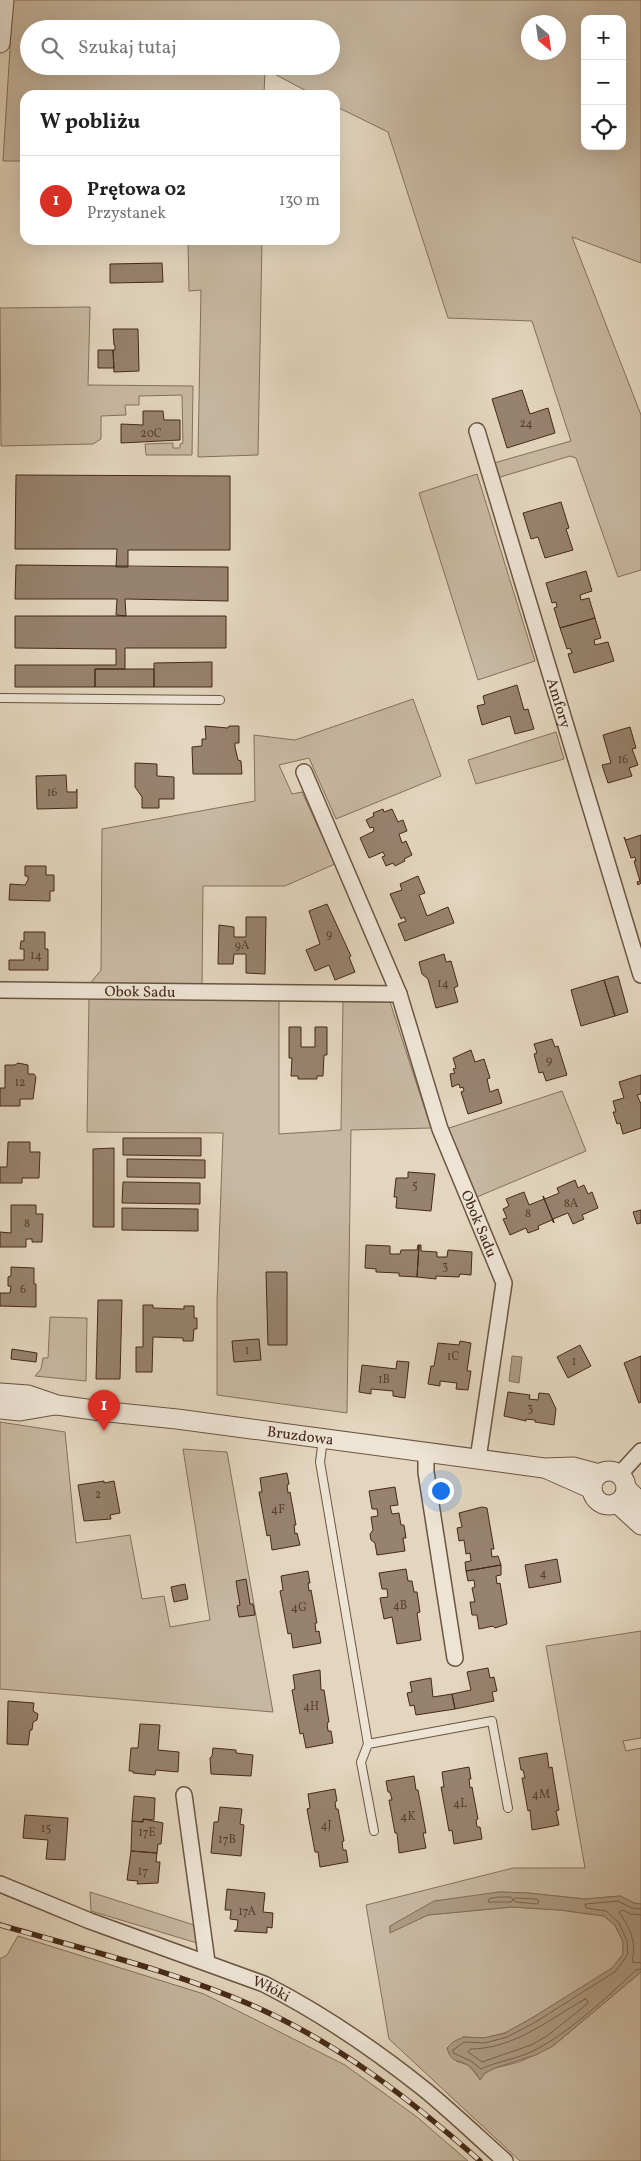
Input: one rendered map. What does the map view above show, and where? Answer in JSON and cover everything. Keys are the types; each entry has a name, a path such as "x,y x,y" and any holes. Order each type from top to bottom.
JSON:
{"street":[{"path":"0,43 2,3"},
{"name":"Amfory","path":"477,431 641,975"},
{"name":"Obok Sadu","path":"304,772 399,994 440,1129 504,1283 503,1302 478,1459"},
{"name":"Obok Sadu","path":"0,990 399,994"},
{"name":"Bruzdowa","path":"0,1393 28,1395 56,1405 544,1468 573,1467 595,1482 611,1471 620,1489"},
{"name":"Bruzdowa","path":"0,1409 20,1411 56,1405"},
{"path":"595,1482 593,1495 601,1503 612,1505 641,1451"},
{"path":"426,1452 426,1472 455,1658"},
{"path":"620,1489 641,1503"},
{"path":"620,1489 641,1525"},
{"path":"184,1795 207,1962"},
{"name":"Włóki","path":"0,1884 90,1921 264,1984 289,1996 352,2036 425,2090 505,2161"}],"lane":[{"path":"0,698 220,700"},
{"path":"323,1439 320,1462 368,1744 361,1762 374,1831"},
{"path":"368,1744 492,1721 508,1808"}],"shaded area":[{"path":"13,0 641,0 641,263 572,237 641,415 641,570 618,577 576,458 570,456 497,478 494,463 571,441 532,321 448,318 388,132 340,108 340,90 305,90 276,75 340,75 340,20 20,20 20,75 265,75 264,90 20,90 20,161 3,161"},
{"path":"188,245 262,245 258,455 198,457 201,290 189,291"},
{"path":"90,307 88,385 193,386 192,455 146,455 145,444 173,443 173,448 180,448 180,444 183,443 182,395 139,396 139,405 125,405 126,415 101,416 101,439 93,444 1,446 0,308"},
{"path":"477,474 535,661 478,680 419,493"},
{"path":"413,699 441,776 336,819 309,758 279,765 292,794 302,792 335,864 285,886 203,886 202,986 89,985 101,970 102,829 255,801 254,735 295,740"},
{"path":"556,732 564,759 476,784 468,760"},
{"path":"89,998 279,1000 279,1134 341,1130 343,1001 390,1002 431,1128 351,1130 347,1413 217,1395 217,1301 223,1133 87,1132"},
{"path":"562,1091 586,1151 477,1197 446,1129"},
{"path":"50,1317 87,1318 86,1381 35,1376 41,1369 43,1358 48,1358"},
{"path":"0,1422 65,1432 76,1543 130,1535 142,1599 164,1596 170,1627 210,1620 183,1449 227,1452 273,1712 0,1689"},
{"path":"641,1631 641,1738 623,1741 626,1751 641,1748 641,1904 634,1903 620,1896 585,1899 499,1892 390,1926 390,1932 428,1915 512,1907 560,1910 604,1916 615,1925 623,1942 623,1954 613,1968 505,2033 484,2038 463,2037 456,2061 468,2065 480,2079 485,2073 495,2068 519,2062 553,2046 641,1972 641,2161 520,2161 389,2039 366,1905 513,1868 585,1868 546,1646"},
{"path":"90,1892 194,1925 197,1943 91,1911"},
{"path":"18,1936 204,1994 258,2021 345,2065 417,2117 468,2161 0,2161 0,1959 7,1955"}],"water":[{"path":"512,1356 522,1357 519,1383 509,1381"},
{"path":"499,1892 585,1899 620,1896 634,1903 641,1904 641,1972 553,2046 536,2055 495,2068 485,2073 480,2080 471,2067 451,2057 447,2048 453,2042 463,2037 484,2038 505,2033 612,1968 623,1954 623,1942 615,1925 604,1916 560,1910 512,1907 428,1915 390,1933 390,1926 434,1901"}],"building":[{"path":"162,263 163,282 110,283 110,264"},
{"path":"113,329 138,329 139,371 114,372 113,350 115,350 115,345"},
{"path":"98,350 113,350 114,368 98,368"},
{"path":"522,390 530,414 548,408 555,433 507,448 492,399"},
{"path":"143,411 163,411 164,420 180,420 180,440 121,443 121,424 143,425"},
{"path":"16,475 230,476 230,550 128,550 128,567 116,567 117,549 15,549"},
{"path":"561,502 569,528 566,529 573,550 545,558 538,537 531,539 523,513"},
{"path":"16,565 228,567 228,601 125,599 126,616 116,615 117,599 15,599"},
{"path":"586,571 592,591 580,595 581,600 589,598 595,618 560,628 554,608 557,607 556,602 552,603 546,583"},
{"path":"15,616 226,616 226,648 125,648 125,669 95,669 95,687 15,687 15,665 116,665 116,649 15,648"},
{"path":"595,618 601,638 594,640 595,645 608,642 614,661 574,673 568,654 572,653 570,648 567,649 560,628"},
{"path":"212,662 212,687 154,687 154,663"},
{"path":"95,669 154,669 154,687 95,687"},
{"path":"517,685 524,710 528,709 534,729 515,734 510,716 482,725 477,706 485,704 483,696"},
{"path":"205,726 228,728 229,726 239,726 239,743 235,743 235,747 238,760 241,761 242,774 193,774 192,747 202,746 202,739 206,739"},
{"path":"630,727 636,748 632,749 638,765 629,768 632,776 608,783 602,765 611,763 603,735"},
{"path":"135,763 157,764 157,776 174,777 174,799 159,799 159,808 142,808 142,797 135,787"},
{"path":"66,775 67,792 76,792 77,789 77,808 37,809 36,776"},
{"path":"383,809 384,812 392,809 398,822 403,820 407,831 399,834 402,843 406,841 412,855 395,866 393,863 386,866 382,857 385,856 383,852 369,858 360,838 374,831 373,827 370,828 366,820 374,816 373,813"},
{"path":"641,835 641,883 638,885 637,882 640,881 634,861 636,861 635,857 631,858 624,837 626,840"},
{"path":"25,866 46,866 46,875 54,875 54,891 50,891 50,901 9,900 10,884 25,885 28,880 28,876 25,876"},
{"path":"418,876 425,893 419,895 427,916 448,907 454,923 405,941 398,924 406,921 404,917 401,919 390,894 402,890 400,884"},
{"path":"327,904 351,956 349,957 355,972 335,980 329,965 315,971 306,950 320,944 309,911"},
{"path":"246,917 266,917 265,974 246,973 246,954 234,954 233,964 218,964 219,925 234,927 234,937 246,937"},
{"path":"24,932 45,932 45,949 48,949 48,970 9,970 9,960 24,960 24,949 20,949 21,941 24,941"},
{"path":"444,954 446,962 451,961 458,986 454,988 458,1002 436,1008 428,979 422,974 419,962"},
{"path":"618,976 628,1012 615,1016 604,980"},
{"path":"604,980 615,1016 581,1026 571,990"},
{"path":"289,1027 301,1027 301,1047 315,1047 315,1027 327,1027 327,1055 324,1055 323,1076 317,1076 317,1079 298,1079 298,1076 291,1076 292,1058 289,1058"},
{"path":"552,1039 555,1047 558,1046 567,1075 546,1081 543,1072 539,1073 534,1054 537,1053 534,1044"},
{"path":"471,1050 475,1062 484,1059 490,1078 487,1079 490,1092 498,1089 502,1103 468,1114 461,1092 464,1091 463,1087 460,1088 459,1084 452,1087 450,1074 455,1073 453,1069 456,1068 453,1058"},
{"path":"18,1063 28,1065 28,1074 34,1074 36,1077 33,1099 20,1099 20,1106 0,1106 0,1088 5,1088 5,1065 15,1065"},
{"path":"641,1075 641,1094 637,1095 641,1104 641,1128 623,1134 620,1123 617,1124 613,1112 616,1112 613,1101 624,1098 619,1082"},
{"path":"123,1138 201,1138 201,1156 123,1155"},
{"path":"8,1142 30,1142 30,1152 40,1152 39,1178 22,1178 22,1183 0,1183 0,1167 7,1167"},
{"path":"114,1148 114,1227 93,1227 93,1149"},
{"path":"127,1159 205,1160 205,1178 127,1177"},
{"path":"408,1172 435,1174 431,1211 396,1208 397,1197 394,1197 396,1178 408,1178"},
{"path":"575,1180 578,1188 584,1185 588,1194 592,1192 598,1208 582,1215 584,1219 573,1224 568,1213 553,1219 554,1223 543,1196 545,1199 559,1193 557,1188"},
{"path":"123,1182 200,1183 200,1204 122,1203"},
{"path":"524,1192 529,1205 544,1199 543,1196 554,1223 552,1220 538,1226 539,1229 528,1233 526,1228 510,1235 503,1219 507,1218 503,1209 509,1206 506,1199"},
{"path":"11,1205 36,1205 36,1214 43,1214 42,1242 32,1242 32,1239 26,1239 26,1247 0,1247 0,1232 11,1233"},
{"path":"122,1208 198,1209 198,1231 122,1230"},
{"path":"641,1210 641,1223 637,1224 633,1212"},
{"path":"366,1245 390,1246 390,1254 400,1254 401,1250 417,1250 419,1245 417,1277 399,1276 399,1273 376,1272 376,1269 365,1268"},
{"path":"419,1245 421,1245 421,1251 437,1252 437,1257 447,1257 448,1250 472,1252 471,1275 460,1274 459,1277 436,1276 436,1279 417,1277"},
{"path":"11,1267 34,1268 36,1307 0,1306 0,1293 10,1293 11,1286 8,1286 8,1277 11,1276"},
{"path":"266,1272 287,1272 287,1345 268,1345"},
{"path":"98,1300 122,1300 120,1379 96,1379"},
{"path":"143,1305 153,1305 153,1308 184,1309 184,1306 194,1306 194,1318 197,1318 197,1329 194,1329 193,1341 183,1341 183,1338 153,1337 152,1372 136,1372 136,1347 143,1347"},
{"path":"259,1339 261,1360 234,1362 232,1341"},
{"path":"460,1341 471,1343 467,1371 471,1371 468,1390 456,1389 457,1383 440,1381 440,1386 428,1384 431,1366 434,1366 438,1343 459,1345"},
{"path":"580,1345 591,1366 568,1378 557,1357"},
{"path":"12,1349 37,1353 36,1362 11,1359"},
{"path":"641,1356 641,1402 639,1403 624,1363"},
{"path":"397,1361 409,1362 405,1398 393,1396 393,1391 371,1389 371,1394 359,1392 362,1365 396,1369"},
{"path":"508,1392 530,1395 529,1399 538,1400 539,1393 549,1394 556,1409 554,1425 535,1422 535,1420 526,1419 526,1421 504,1416"},
{"path":"287,1473 288,1493 290,1492 296,1525 294,1525 295,1534 297,1533 300,1545 272,1550 270,1535 267,1536 259,1492 262,1492 260,1478"},
{"path":"104,1481 104,1483 114,1481 120,1513 110,1515 111,1519 84,1521 78,1485"},
{"path":"395,1487 398,1505 390,1506 392,1514 399,1513 401,1525 404,1525 405,1551 377,1555 375,1543 371,1540 370,1534 373,1530 371,1517 378,1516 377,1509 372,1509 369,1491"},
{"path":"482,1507 487,1508 494,1549 491,1549 492,1557 498,1556 501,1565 466,1571 465,1562 471,1561 470,1553 466,1554 464,1540 459,1541 457,1528 462,1527 459,1513"},
{"path":"557,1559 561,1582 529,1588 525,1565"},
{"path":"501,1565 501,1575 496,1576 497,1584 500,1583 507,1624 495,1628 493,1626 479,1629 477,1615 472,1615 470,1602 475,1602 472,1588 475,1587 474,1580 468,1581 466,1571"},
{"path":"406,1569 408,1581 412,1581 414,1592 417,1592 420,1612 417,1613 421,1640 397,1644 392,1617 384,1619 380,1598 388,1597 387,1589 382,1589 379,1573"},
{"path":"308,1571 309,1591 311,1590 317,1623 315,1623 316,1632 319,1631 321,1643 293,1648 291,1633 288,1634 280,1591 283,1590 281,1576"},
{"path":"246,1579 250,1604 253,1604 255,1615 239,1617 237,1606 240,1605 236,1581"},
{"path":"185,1584 188,1599 174,1602 171,1587"},
{"path":"488,1668 490,1678 494,1677 497,1691 492,1692 494,1701 455,1709 452,1694 471,1690 467,1672"},
{"path":"320,1670 321,1690 324,1690 329,1722 327,1723 328,1731 331,1731 333,1743 306,1748 303,1733 300,1734 292,1690 295,1689 293,1675"},
{"path":"431,1678 433,1697 452,1694 455,1709 416,1715 414,1705 410,1706 407,1693 412,1692 410,1682"},
{"path":"8,1701 34,1703 33,1711 38,1714 37,1720 33,1722 32,1730 30,1730 28,1745 7,1744"},
{"path":"140,1724 160,1725 158,1750 179,1752 178,1772 156,1770 155,1775 129,1771 131,1748 138,1748"},
{"path":"213,1748 236,1750 236,1753 253,1755 251,1776 211,1774 210,1758"},
{"path":"547,1753 549,1768 552,1767 559,1810 556,1811 559,1825 532,1830 530,1810 528,1811 522,1778 525,1778 523,1770 521,1770 519,1758"},
{"path":"469,1767 470,1788 472,1787 478,1819 476,1820 477,1827 480,1827 482,1839 454,1844 452,1830 449,1831 441,1787 444,1787 442,1772"},
{"path":"414,1776 426,1833 423,1833 426,1848 399,1853 397,1833 395,1833 389,1800 392,1800 386,1781"},
{"path":"335,1789 336,1809 338,1809 344,1841 342,1842 343,1850 346,1850 348,1862 320,1867 318,1852 315,1852 307,1809 310,1808 308,1794"},
{"path":"134,1796 155,1798 154,1820 132,1821"},
{"path":"220,1807 242,1809 240,1824 244,1825 241,1856 211,1853 214,1822 218,1822"},
{"path":"25,1815 68,1818 65,1860 46,1859 48,1840 23,1838"},
{"path":"143,1819 163,1823 161,1844 158,1844 157,1853 131,1851 132,1821 143,1822"},
{"path":"131,1851 157,1853 156,1862 160,1862 158,1883 137,1884 138,1881 127,1880"},
{"path":"227,1889 265,1893 263,1912 273,1913 272,1928 267,1927 267,1933 234,1931 237,1929 238,1920 230,1919 231,1910 225,1910"}],"railway":[{"path":"0,1925 162,1972 225,1994 287,2022 346,2056 374,2075 480,2161"}],"place":[{"name":"Prętowa 02","path":"104,1431"}]}
